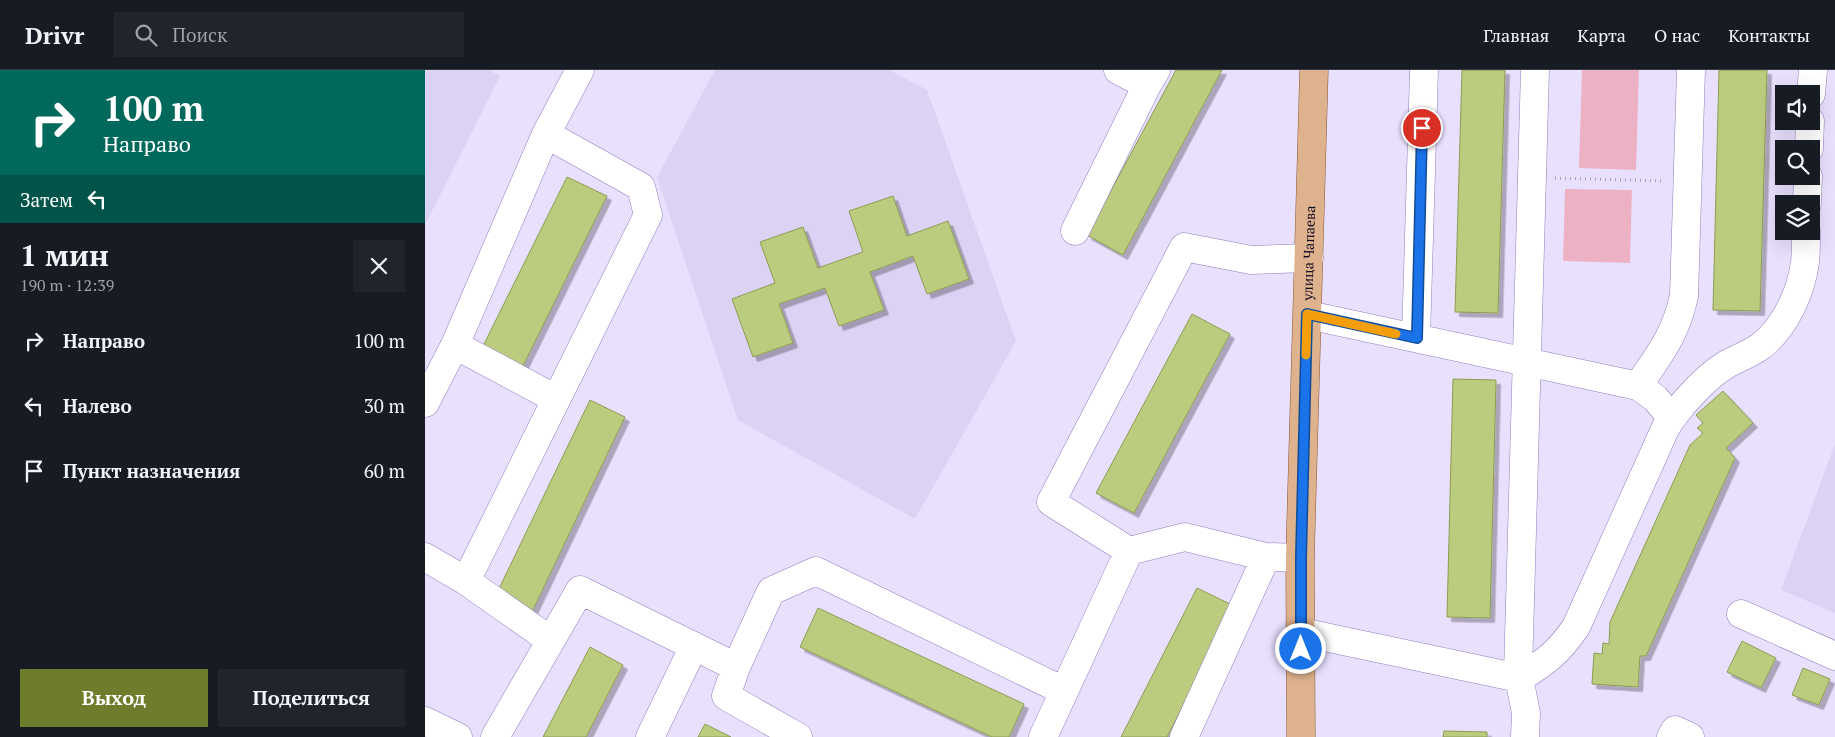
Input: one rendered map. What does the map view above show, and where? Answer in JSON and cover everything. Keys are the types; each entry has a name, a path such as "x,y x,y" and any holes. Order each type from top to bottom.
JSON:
{"main road":[{"name":"улица Чапаева","path":"1301,737 1301,558 1314,70"}],"street":[{"path":"425,403 441,355 546,134 580,70"},
{"path":"1075,231 1151,78 1118,70"},
{"path":"1417,338 1424,70"},
{"path":"1525,737 1526,713 1519,678 1535,70"},
{"path":"1638,386 1669,340 1681,311 1684,296 1691,70"},
{"path":"1812,85 1813,70"},
{"path":"466,581 648,215 641,187 546,134"},
{"path":"1301,632 1519,678 1552,657 1565,644 1576,627 1672,418 1712,374 1759,347 1774,333 1791,307 1801,282 1805,262 1806,240"},
{"path":"1301,558 1266,557 1185,537 1129,551 1051,502 1184,248 1251,260 1309,258"},
{"path":"1307,314 1638,386 1655,398 1672,418"},
{"path":"441,355 556,399"},
{"path":"1043,737 1129,551"},
{"path":"425,557 466,581 550,640"},
{"path":"1184,737 1266,557"},
{"path":"798,737 726,696 736,667 771,591 816,571 1064,691"},
{"path":"495,737 580,590 736,667"},
{"path":"1741,614 1835,656"},
{"path":"650,737 694,646"},
{"path":"425,721 458,737"}],"path":[{"path":"1532,178 1687,182"}],"shaded area":[{"path":"425,70 489,70 500,76 425,225"},
{"path":"715,70 889,70 927,90 1016,341 915,519 738,420 657,177"},
{"path":"1582,70 1639,70 1636,170 1579,168"},
{"path":"1565,189 1632,190 1630,263 1563,261"},
{"path":"1835,444 1835,613 1781,590"}],"building":[{"path":"1176,70 1222,70 1123,255 1087,235"},
{"path":"1462,70 1505,70 1498,313 1455,312"},
{"path":"1719,70 1767,70 1760,311 1713,310"},
{"path":"567,177 607,196 519,374 479,354"},
{"path":"893,196 907,236 948,221 969,279 927,294 913,256 870,272 884,310 839,326 825,288 779,304 793,343 753,357 732,299 775,283 760,242 803,227 818,268 863,252 849,211"},
{"path":"1192,314 1230,334 1134,513 1096,493"},
{"path":"1453,379 1496,380 1490,618 1447,617"},
{"path":"1723,391 1753,423 1726,448 1735,458 1646,656 1640,656 1638,687 1592,684 1594,653 1602,654 1603,643 1609,644 1610,622 1690,445 1703,433 1697,428 1703,423 1696,415"},
{"path":"590,400 625,417 530,616 494,599"},
{"path":"1197,588 1234,606 1167,737 1121,737"},
{"path":"818,608 1024,704 1009,737 992,737 800,647"},
{"path":"1742,641 1776,658 1761,688 1727,672"},
{"path":"590,647 623,665 586,737 543,737"},
{"path":"1803,668 1830,679 1819,705 1792,695"},
{"path":"705,724 731,737 698,737"},
{"path":"1444,731 1487,732 1487,737 1443,737"}],"slow traffic":[{"path":"1306,355 1307,314 1396,334"}],"route":[{"path":"1301,649 1301,558 1307,314 1417,338 1422,128"}]}
